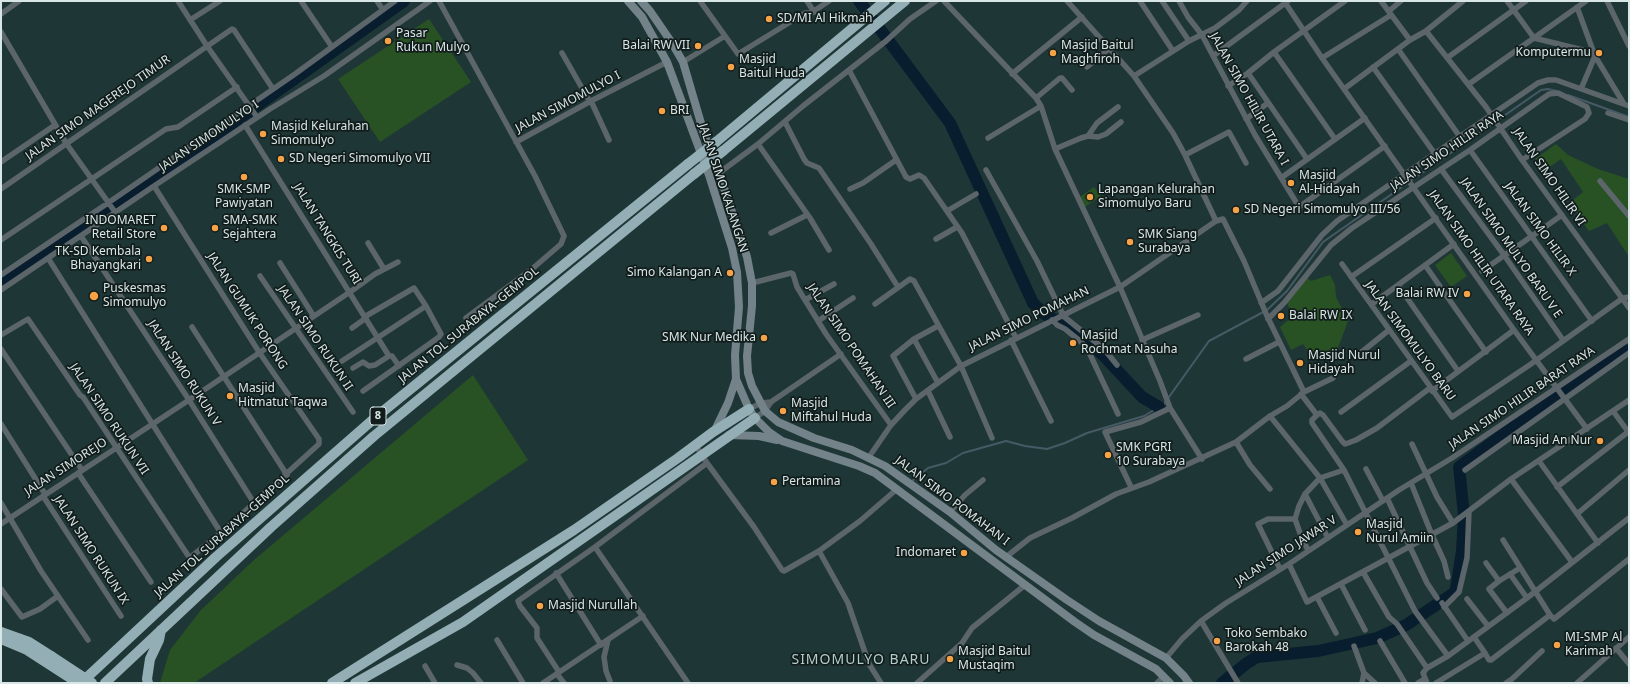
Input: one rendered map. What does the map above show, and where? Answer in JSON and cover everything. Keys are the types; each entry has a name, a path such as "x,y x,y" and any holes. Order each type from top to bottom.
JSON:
{"highway":[{"name":"JALAN TOL SURABAYA–GEMPOL","path":"79,683 216,557 376,417 716,142 885,1"},
{"name":"8","path":"105,683 271,527 374,436 905,1"},
{"path":"355,683 462,622 581,539 698,450 713,432 752,413"},
{"path":"332,683 698,450 729,435 752,413"},
{"path":"574,530 576,535 581,539"},
{"path":"148,683 147,679 150,659 159,640 161,630"},
{"path":"1,632 29,642 79,683"},
{"path":"1,639 50,659 92,683"}],"main road":[{"name":"JALAN SIMO KALANGAN","path":"628,1 642,17 667,62 709,175 732,248 737,272 739,307 735,355 736,379 752,413"},
{"name":"JALAN SIMO KALANGAN","path":"641,1 650,11 683,62 705,136 747,256 752,283 752,306 747,356 748,373 752,386 766,411"},
{"path":"642,17 650,11"},
{"path":"713,432 728,403 736,379"},
{"name":"JALAN SIMO POMAHAN I","path":"766,411 778,422 814,438 852,450 871,454 885,466 950,512 1006,557 1095,619 1166,658 1189,683"},
{"path":"752,413 769,432 782,441"},
{"path":"729,435 759,436 782,441 865,468 897,489 1025,586 1084,628 1156,669 1170,683"},
{"path":"1084,628 1095,619"}],"street":[{"path":"1,14 19,1"},
{"path":"178,1 207,46 256,115"},
{"path":"190,20 220,1"},
{"path":"301,1 332,46"},
{"path":"377,1 383,10"},
{"path":"1,275 109,204 395,1"},
{"name":"JALAN SIMOMULYO I","path":"1,290 114,212 246,125 256,115 324,76 430,1"},
{"name":"JALAN SIMOMULYO I","path":"439,1 516,142 667,62"},
{"path":"700,1 738,54 805,13 814,12 829,1"},
{"path":"806,1 814,12"},
{"path":"719,173 758,144 848,70 891,37 910,19 936,1"},
{"path":"944,1 1036,98 1041,106 1055,148 1120,287 1170,408 1202,459"},
{"path":"1067,1 1134,76 1172,133 1185,155 1216,221 1222,219 1224,221 1267,318 1303,393 1317,415"},
{"path":"1140,1 1173,51"},
{"path":"1162,1 1189,41"},
{"name":"JALAN SIMO HILIR UTARA I","path":"1179,1 1188,17 1202,35 1246,119 1298,207 1385,146"},
{"path":"1134,76 1189,41 1215,28 1240,10 1247,1"},
{"path":"1228,86 1248,73 1274,52 1345,1"},
{"path":"1381,1 1410,40"},
{"path":"1322,58 1390,13 1402,1"},
{"path":"1344,89 1410,40 1426,31 1463,1"},
{"path":"1507,1 1534,38 1583,50 1595,56"},
{"path":"1447,58 1526,1"},
{"path":"1469,84 1586,1"},
{"path":"1607,1 1629,46"},
{"path":"1213,56 1286,2"},
{"name":"JALAN SIMO HILIR UTARA RAYA","path":"1286,2 1322,58 1514,330 1587,429"},
{"path":"1577,7 1595,56 1626,105"},
{"path":"1012,74 1082,17"},
{"name":"JALAN SIMO MAGEREJO TIMUR","path":"1,189 233,29 273,89"},
{"name":"JALAN SIMO HILIR VI","path":"1426,31 1469,84 1562,216 1626,297"},
{"path":"1,32 66,143 114,212"},
{"path":"683,62 724,36"},
{"path":"1086,66 1110,48"},
{"path":"1398,49 1460,137"},
{"path":"1274,52 1335,139"},
{"path":"562,53 590,102 609,140"},
{"path":"1581,89 1595,56"},
{"path":"1373,67 1435,154"},
{"path":"848,70 907,178 919,175 924,178 957,227 993,292 1051,421"},
{"path":"1248,73 1307,159"},
{"path":"1036,98 1060,78 1062,78 1072,90"},
{"name":"JALAN SIMO HILIR RAYA","path":"1262,305 1278,291 1322,235 1337,222 1406,176 1460,137 1493,117 1538,83 1548,80 1556,80 1626,105"},
{"path":"1,240 166,129 178,127 237,87"},
{"name":"JALAN SIMO HILIR RAYA","path":"1267,318 1284,303 1331,245 1352,228 1412,185 1441,169 1470,150 1500,126 1549,94 1554,93 1584,104 1589,110 1585,119 1522,160"},
{"path":"1246,119 1268,102"},
{"path":"988,138 1041,106"},
{"path":"1088,136 1097,123 1118,107"},
{"path":"1608,113 1629,120"},
{"path":"1281,178 1365,118"},
{"path":"785,122 804,159 819,168 871,244 898,287"},
{"path":"1055,148 1088,136 1098,137 1106,134 1121,122"},
{"path":"1,162 55,125"},
{"name":"JALAN TANGKIS TURI","path":"246,125 389,356 392,356 399,366"},
{"path":"1185,155 1229,132 1246,163"},
{"path":"466,318 532,269 564,240 564,236 535,176 516,142"},
{"path":"758,144 807,215 828,250"},
{"name":"JALAN SIMO HILIR X","path":"1470,150 1592,321"},
{"path":"850,189 863,183 896,160"},
{"name":"JALAN SIMO MULYO BARU V E","path":"1441,169 1504,255 1563,340"},
{"path":"986,170 1037,261 1062,316 1104,349 1117,365"},
{"path":"1600,181 1629,216"},
{"name":"JALAN GUMUK PORONG","path":"154,186 259,352 320,442 221,533 190,557"},
{"path":"947,211 976,194"},
{"path":"771,233 807,215"},
{"path":"1482,271 1562,216"},
{"name":"JALAN SIMOMULYO BARU","path":"1351,277 1436,218"},
{"name":"JALAN SIMO POMAHAN","path":"871,454 892,425 916,399 961,366 1120,287 1216,221"},
{"path":"936,239 957,227"},
{"name":"JALAN SIMO RUKUN V","path":"81,236 189,400 254,503"},
{"path":"368,243 384,269"},
{"path":"1372,304 1454,244"},
{"path":"48,258 221,533"},
{"path":"280,262 313,315"},
{"name":"JALAN SIMOREJO","path":"1,524 189,400 313,315 384,269 398,262"},
{"name":"JALAN SIMOMULYO BARU","path":"1342,264 1372,304 1431,390 1452,417 1536,360"},
{"path":"1425,266 1486,352"},
{"name":"JALAN SIMO POMAHAN III","path":"752,283 792,273 797,286 818,321 840,354 892,425"},
{"name":"JALAN SIMO RUKUN II","path":"260,276 353,412"},
{"path":"875,304 910,279 913,280 961,366 992,438"},
{"path":"805,300 834,284"},
{"path":"1398,285 1458,371"},
{"path":"352,328 366,317 414,288 426,306 441,334 399,366 362,391"},
{"path":"1536,360 1626,297 1629,308"},
{"path":"818,321 853,298"},
{"path":"342,361 426,306"},
{"path":"1142,340 1198,315"},
{"name":"JALAN SIMO RUKUN VII","path":"1,335 28,319 80,395 83,397 187,556 190,557"},
{"path":"1053,320 1057,326 1064,329 1087,348 1118,414"},
{"path":"916,399 893,356 914,338 938,326"},
{"path":"192,327 286,474"},
{"path":"1358,355 1389,330"},
{"path":"1448,656 1415,611 1344,470 1312,423 1312,420 1320,413 1323,414 1344,444 1356,440 1377,428 1486,352 1514,330"},
{"path":"914,338 938,384"},
{"name":"JALAN SIMO HILIR BARAT RAYA","path":"1427,474 1558,389 1629,339"},
{"path":"1246,359 1279,342"},
{"path":"1,349 151,582"},
{"name":"JALAN SIMO HILIR BARAT RAYA","path":"1465,470 1629,353"},
{"path":"752,413 766,411 771,402 840,354"},
{"path":"354,368 363,362 369,366 375,365 389,356"},
{"path":"1341,412 1411,361"},
{"path":"1006,557 1030,538 1131,488 1150,482 1236,442 1303,393 1333,378"},
{"path":"928,391 950,437"},
{"path":"1289,564 1305,601 1307,602 1453,523 1512,479 1629,400"},
{"path":"752,413 761,403 771,402"},
{"path":"1131,488 1105,432 1141,422 1170,408"},
{"path":"1558,487 1628,433 1613,411"},
{"path":"1270,416 1320,478 1347,525"},
{"name":"JALAN SIMO RUKUN IX","path":"1,424 121,616"},
{"path":"1236,442 1253,469 1270,489"},
{"path":"1412,444 1437,497 1453,523"},
{"path":"698,450 784,571 819,551 860,521 897,489"},
{"path":"1538,461 1598,543"},
{"path":"564,683 536,636 536,626 520,606 518,601 595,547 707,463"},
{"path":"1366,469 1385,500 1410,546 1427,582 1437,598"},
{"path":"1308,550 1295,519 1305,494 1320,478 1344,470"},
{"path":"1577,514 1629,470"},
{"name":"JALAN SIMO JAWAR V","path":"1166,658 1182,639 1201,621 1226,603 1289,564 1366,512 1427,474"},
{"path":"1512,479 1572,562"},
{"path":"950,512 983,480"},
{"path":"1411,483 1444,561 1448,577"},
{"path":"1305,494 1328,538"},
{"path":"1,503 41,571 88,640"},
{"path":"1465,514 1467,558 1459,592 1443,605 1468,641"},
{"path":"1418,683 1426,681 1422,673 1427,668 1448,656 1488,626 1507,614 1629,518"},
{"path":"1280,569 1258,524 1268,519 1295,519"},
{"path":"1503,540 1550,615 1554,618 1629,559"},
{"path":"595,547 688,683"},
{"path":"819,551 848,603 869,664 881,683"},
{"path":"1486,563 1498,581"},
{"path":"1507,614 1489,589 1498,581 1520,568"},
{"path":"1363,572 1389,617 1399,626 1427,668"},
{"path":"556,573 601,645"},
{"path":"1510,574 1528,598"},
{"path":"1341,584 1365,630"},
{"path":"917,683 962,643 972,628 1025,586"},
{"path":"1,589 22,617 40,609 58,596"},
{"path":"1317,597 1336,633"},
{"path":"1467,599 1488,626"},
{"path":"1474,636 1491,660 1550,615"},
{"path":"543,683 643,616"},
{"path":"1201,621 1233,672 1238,683"},
{"path":"1577,683 1629,637"},
{"path":"497,640 523,683"},
{"path":"608,640 604,657 606,672 610,681"},
{"path":"1380,642 1405,683"},
{"path":"1354,646 1364,673 1375,683"},
{"path":"1616,648 1629,664"},
{"path":"1506,683 1542,651"},
{"path":"1436,683 1485,653"},
{"path":"457,665 467,668 481,683"},
{"path":"425,666 435,683"},
{"path":"1362,683 1364,673"},
{"path":"1157,683 1164,676"}],"green space":[{"path":"429,19 471,82 380,142 338,79"},
{"path":"1556,144 1568,155 1598,169 1629,179 1629,257 1607,223 1589,231 1569,203 1583,192 1561,159 1544,171 1535,159"},
{"name":"Lapangan Kelurahan Simomulyo Baru","path":"1094,187 1101,196 1085,207 1078,198"},
{"path":"1451,253 1467,276 1451,287 1435,265"},
{"path":"1330,275 1335,285 1336,297 1348,321 1338,348 1314,360 1303,344 1291,350 1280,327 1293,316 1286,301 1305,276 1311,281"},
{"path":"473,375 528,460 194,683 160,683 170,650 201,610 254,560"}],"waterway":[{"path":"1,281 193,151 404,1"},
{"path":"859,1 950,123 1033,303 1043,313 1079,334 1102,354 1142,397 1159,407"},
{"path":"911,482 928,468 946,463 963,453 1006,441 1025,446 1047,449 1087,433 1144,416 1164,404 1209,341 1267,310 1287,291 1323,242 1541,90 1548,89 1556,91"},
{"path":"1568,95 1629,117"},
{"path":"1222,683 1257,657 1318,651 1377,638 1406,625 1454,593 1456,589 1462,551 1464,515 1459,467 1536,410 1629,350"}],"place":[{"name":"SD/MI Al Hikmah","path":"769,19"},
{"name":"Pasar Rukun Mulyo","path":"388,41"},
{"name":"Balai RW VII","path":"698,46"},
{"name":"Masjid Baitul Maghfiroh","path":"1053,53"},
{"name":"Komputermu","path":"1599,53"},
{"name":"Masjid Baitul Huda","path":"731,67"},
{"name":"BRI","path":"662,111"},
{"name":"Masjid Kelurahan Simomulyo","path":"263,134"},
{"name":"SD Negeri Simomulyo VII","path":"281,159"},
{"name":"SMK-SMP Pawiyatan","path":"244,177"},
{"name":"Masjid Al-Hidayah","path":"1291,183"},
{"name":"Lapangan Kelurahan Simomulyo Baru","path":"1090,197"},
{"name":"SD Negeri Simomulyo III/56","path":"1236,210"},
{"name":"INDOMARET Retail Store","path":"164,228"},
{"name":"SMA-SMK Sejahtera","path":"215,228"},
{"name":"SMK Siang Surabaya","path":"1130,242"},
{"name":"TK-SD Kembala Bhayangkari","path":"149,259"},
{"name":"Simo Kalangan A","path":"730,273"},
{"name":"Balai RW IV","path":"1467,294"},
{"name":"Puskesmas Simomulyo","path":"94,296"},
{"name":"Balai RW IX","path":"1281,316"},
{"name":"SMK Nur Medika","path":"764,338"},
{"name":"Masjid Rochmat Nasuha","path":"1073,343"},
{"name":"Masjid Nurul Hidayah","path":"1300,363"},
{"name":"Masjid Hitmatut Taqwa","path":"230,396"},
{"name":"Masjid Miftahul Huda","path":"783,411"},
{"name":"Masjid An Nur","path":"1600,441"},
{"name":"SMK PGRI 10 Surabaya","path":"1108,455"},
{"name":"Pertamina","path":"774,482"},
{"name":"Masjid Nurul Amiin","path":"1358,532"},
{"name":"Indomaret","path":"964,553"},
{"name":"Masjid Nurullah","path":"540,606"},
{"name":"Toko Sembako Barokah 48","path":"1217,641"},
{"name":"MI-SMP Al Karimah","path":"1557,645"},
{"name":"Masjid Baitul Mustaqim","path":"950,659"}],"district":[{"name":"SIMOMULYO BARU","path":"861,660"}]}
